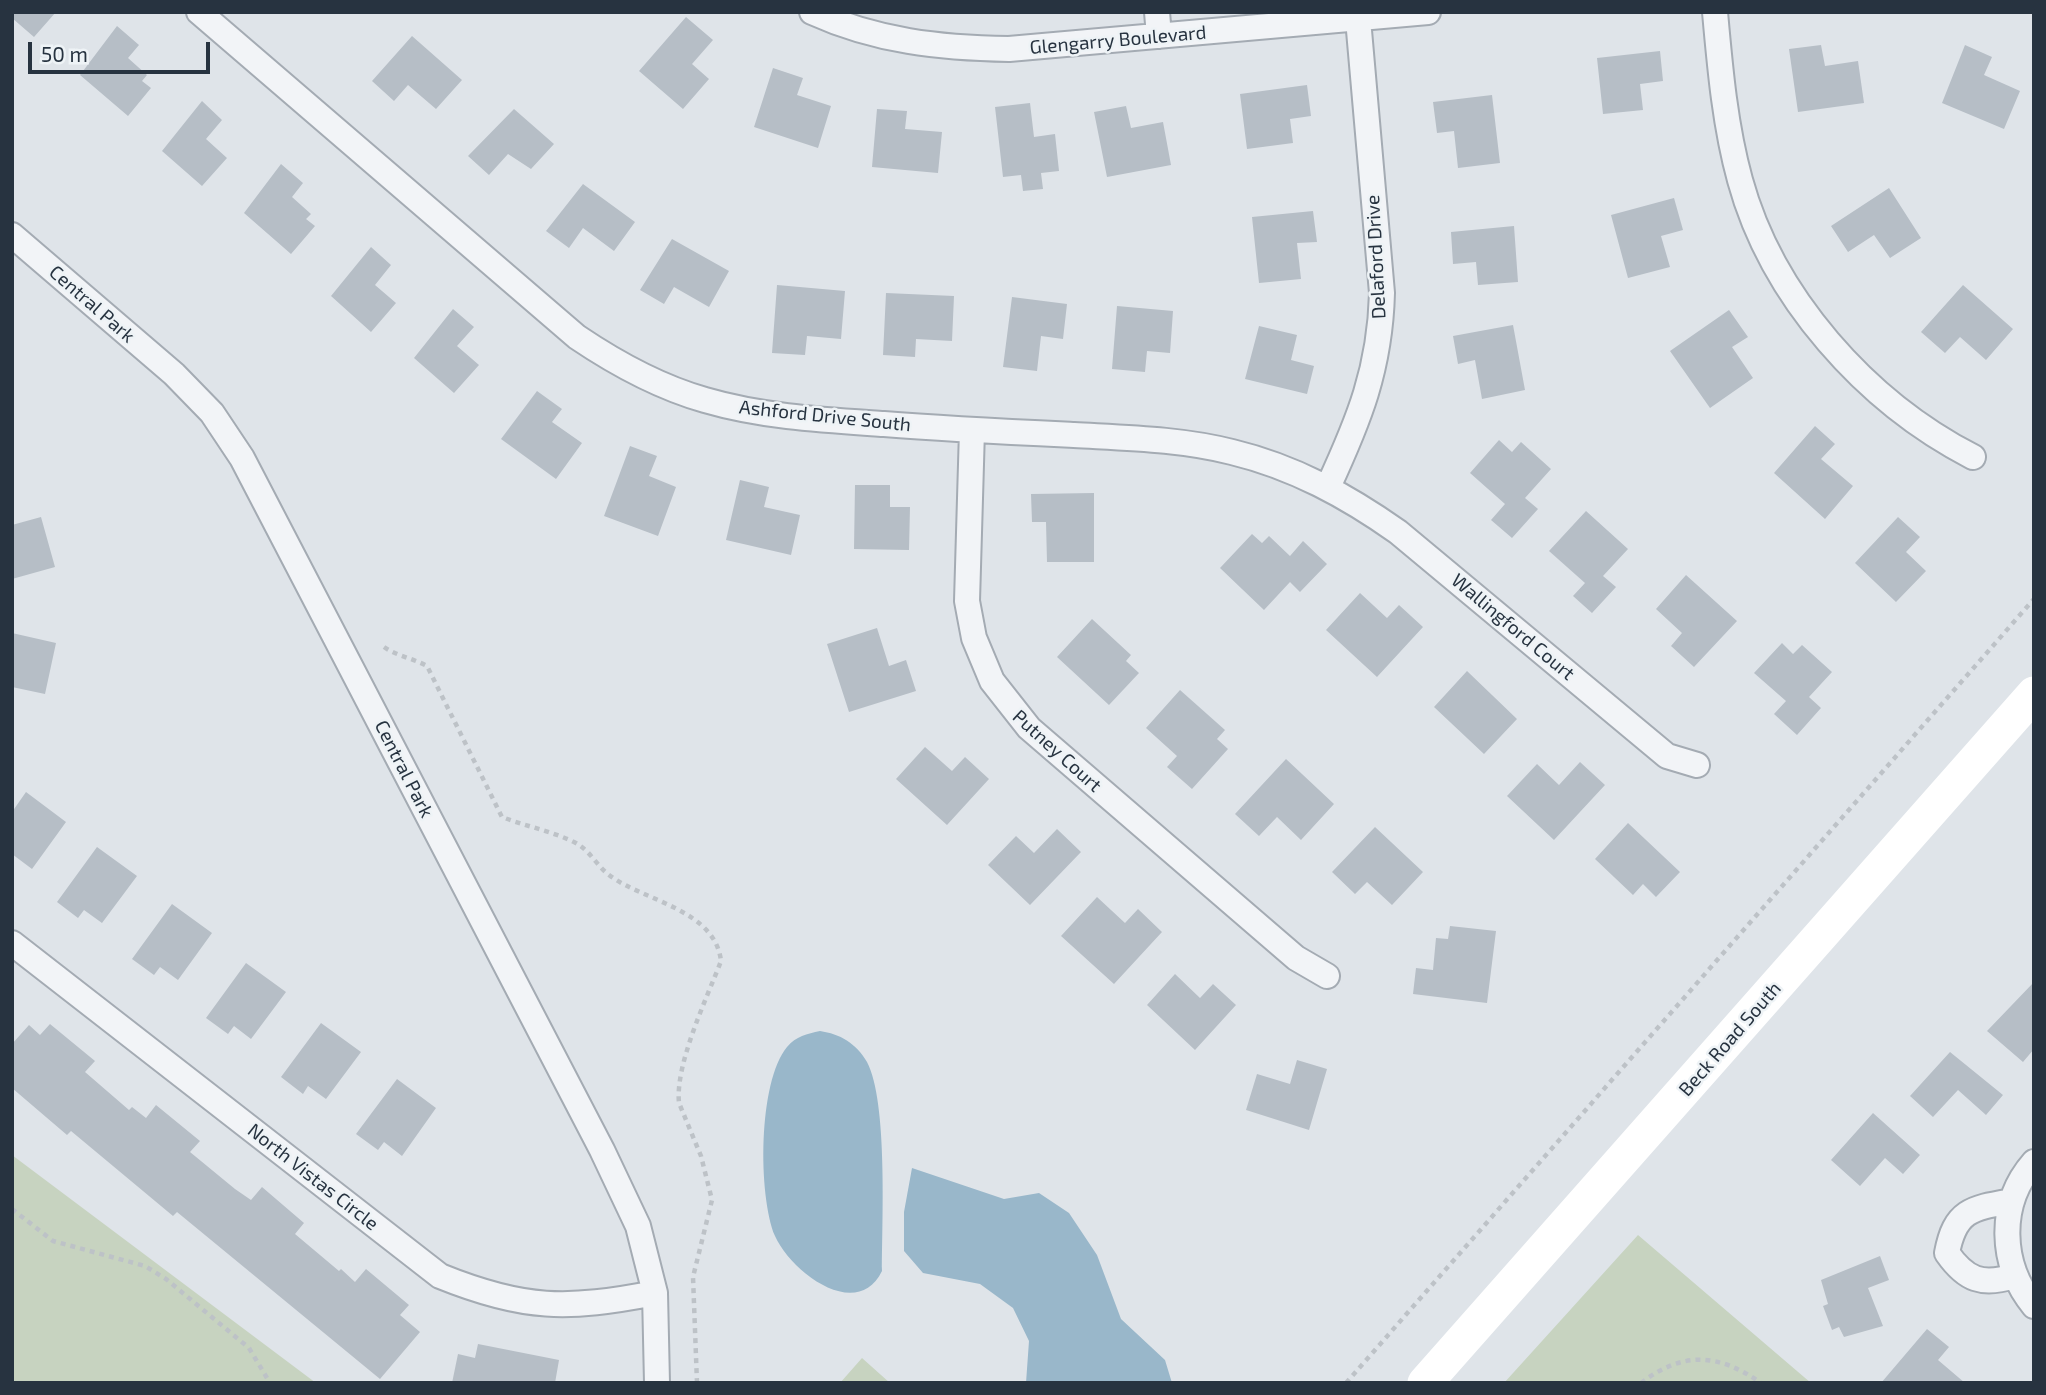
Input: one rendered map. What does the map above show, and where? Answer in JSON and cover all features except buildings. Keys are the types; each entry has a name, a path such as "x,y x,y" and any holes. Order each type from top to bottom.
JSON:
{"main road":[{"name":"Beck Road South","path":"1425,1383 2034,694"}],"street":[{"name":"Ashford Drive South","path":"199,12 577,337 633,372 694,397 731,407 830,421 1150,439 1197,445 1266,461 1328,487"},
{"name":"Glengarry Boulevard","path":"812,12 876,35 953,48 1009,49 1158,24 1358,19 1429,12"},
{"path":"1715,12 1722,85 1740,182 1760,235 1788,286 1815,325 1856,372 1937,438 1973,457"},
{"name":"Delaford Drive","path":"1328,487 1366,400 1376,363 1381,326 1382,293 1358,19"},
{"name":"Central Park","path":"12,235 174,374 212,413 242,457 602,1150 638,1226 655,1293 657,1383"},
{"name":"Putney Court","path":"972,430 967,601 974,638 992,681 1029,728 1296,958 1327,976"},
{"name":"Wallingford Court","path":"1328,487 1398,532 1667,757 1697,765"},
{"name":"North Vistas Circle","path":"12,943 440,1276 488,1296 543,1306 600,1304 655,1293"},
{"path":"2034,1162 2012,1201 2007,1237 2014,1276 2034,1306"},
{"path":"2012,1201 1979,1207 1963,1217 1951,1230 1947,1253 1959,1270 1980,1281 1997,1281 2014,1276"}],"path":[{"path":"1346,1383 2034,599"},
{"path":"384,646 395,655 413,658 427,666 502,817 585,848 608,875 691,917 707,930 720,950 721,961 695,1028 678,1090 679,1102 706,1169 712,1200 693,1278 697,1383"},
{"path":"12,1209 53,1241 145,1266 166,1279 249,1348 270,1383"},
{"path":"1641,1383 1680,1361 1706,1358 1745,1372 1760,1383"}],"green space":[{"path":"12,1155 316,1383 12,1383"},
{"path":"1638,1235 1811,1383 1504,1383"},
{"path":"862,1358 890,1383 840,1383"}],"water":[{"path":"820,1031 847,1041 863,1055 874,1080 878,1105 882,1163 882,1271 871,1286 857,1292 841,1292 809,1276 783,1250 769,1218 764,1139 770,1086 777,1063 787,1047 806,1034"},
{"path":"912,1168 1004,1199 1039,1193 1069,1213 1097,1255 1121,1319 1165,1360 1172,1383 1026,1383 1029,1341 1013,1308 980,1284 923,1273 904,1251 904,1212"}]}
